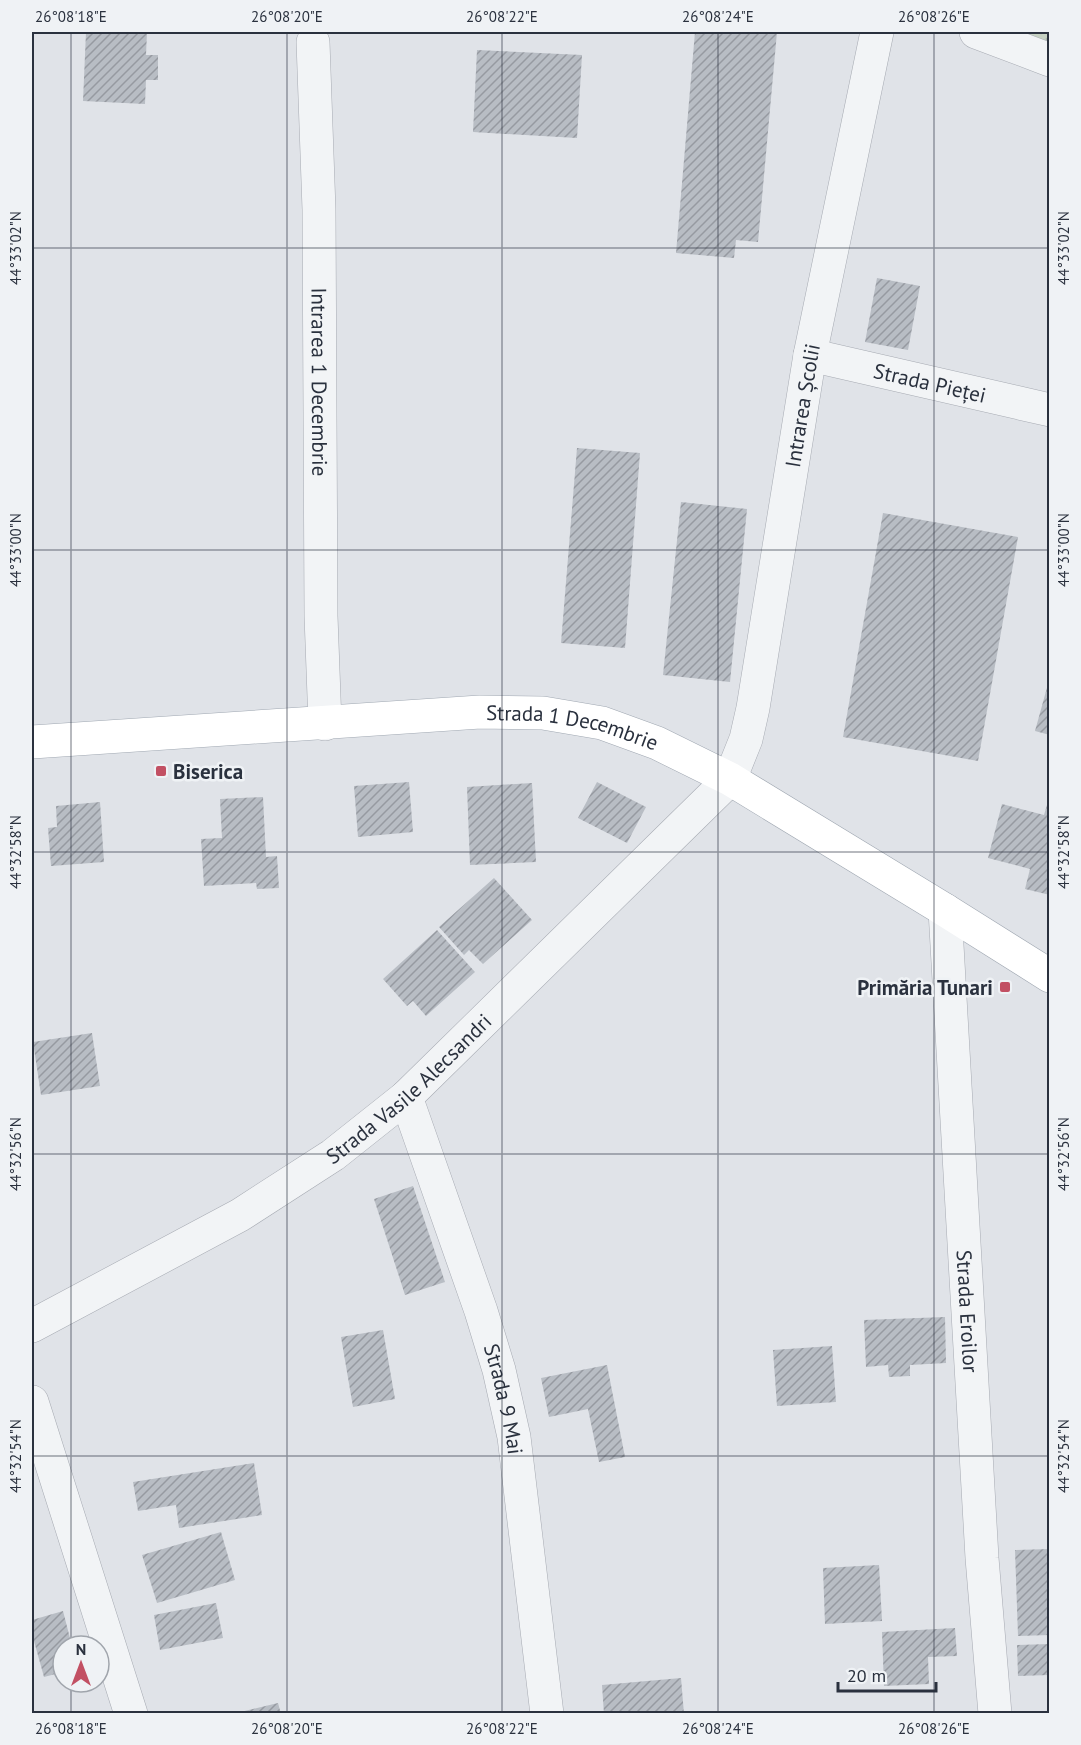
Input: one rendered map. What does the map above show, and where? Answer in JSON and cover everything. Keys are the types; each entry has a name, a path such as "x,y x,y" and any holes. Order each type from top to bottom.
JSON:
{"main road":[{"name":"Strada 1 Decembrie","path":"32,742 480,712 543,713 602,723 657,743 730,778 1050,976"}],"street":[{"name":"Intrarea Școlii","path":"730,778 746,739 753,708 810,355 877,32"},
{"path":"976,32 1050,60"},
{"name":"Intrarea 1 Decembrie","path":"313,42 319,210 321,593 325,724"},
{"name":"Strada Pieței","path":"810,355 1050,410"},
{"name":"Strada Vasile Alecsandri","path":"32,1326 240,1215 333,1155 406,1097 730,778"},
{"name":"Strada Eroilor","path":"945,910 981,1546 994,1713"},
{"name":"Strada 9 Mai","path":"406,1097 481,1311 514,1437 547,1713"},
{"path":"32,1402 132,1713"}],"green space":[{"path":"1021,32 1049,32 1049,42"}],"building":[{"path":"86,32 147,32 146,55 158,55 158,80 146,80 145,104 83,101"},
{"path":"695,32 777,32 758,242 736,240 734,258 676,253"},
{"path":"477,50 582,55 577,138 473,132"},
{"path":"877,278 920,286 908,350 865,342"},
{"path":"577,448 640,453 625,648 561,643"},
{"path":"681,502 747,509 730,682 663,675"},
{"path":"883,513 1018,537 978,761 843,737"},
{"path":"1048,684 1050,685 1050,735 1035,731"},
{"path":"409,782 413,832 358,837 354,786"},
{"path":"597,782 646,807 627,843 578,818"},
{"path":"532,783 536,862 470,865 467,787"},
{"path":"263,797 266,857 277,856 279,888 257,889 256,883 204,886 201,839 222,838 220,799"},
{"path":"1049,798 1050,895 1025,889 1030,869 988,858 1002,804 1044,815"},
{"path":"100,802 104,862 51,866 48,828 57,827 56,806"},
{"path":"494,878 532,920 483,964 469,950 464,955 439,927"},
{"path":"437,930 475,972 426,1016 413,1001 407,1006 383,979"},
{"path":"92,1033 100,1086 41,1095 33,1042"},
{"path":"413,1186 445,1282 405,1295 374,1199"},
{"path":"945,1317 946,1363 910,1365 910,1376 889,1377 888,1365 866,1367 864,1320"},
{"path":"383,1330 395,1399 353,1407 341,1337"},
{"path":"832,1346 836,1402 777,1406 773,1350"},
{"path":"607,1365 625,1457 599,1462 588,1409 549,1417 541,1378"},
{"path":"254,1463 262,1515 179,1528 176,1505 138,1511 133,1482"},
{"path":"221,1532 235,1580 157,1603 142,1555"},
{"path":"1050,1549 1050,1635 1018,1636 1015,1550"},
{"path":"879,1565 882,1621 825,1624 823,1568"},
{"path":"216,1603 223,1638 160,1650 154,1615"},
{"path":"63,1611 69,1634 51,1634 51,1675 44,1677 32,1634 32,1620"},
{"path":"955,1628 957,1656 928,1657 929,1684 884,1686 882,1632"},
{"path":"1050,1644 1050,1675 1018,1676 1017,1645"},
{"path":"681,1678 684,1714 604,1714 602,1685"},
{"path":"278,1703 281,1714 236,1714 236,1713"}],"place":[{"name":"Biserica","path":"161,771"},
{"name":"Primăria Tunari","path":"1005,987"}]}
